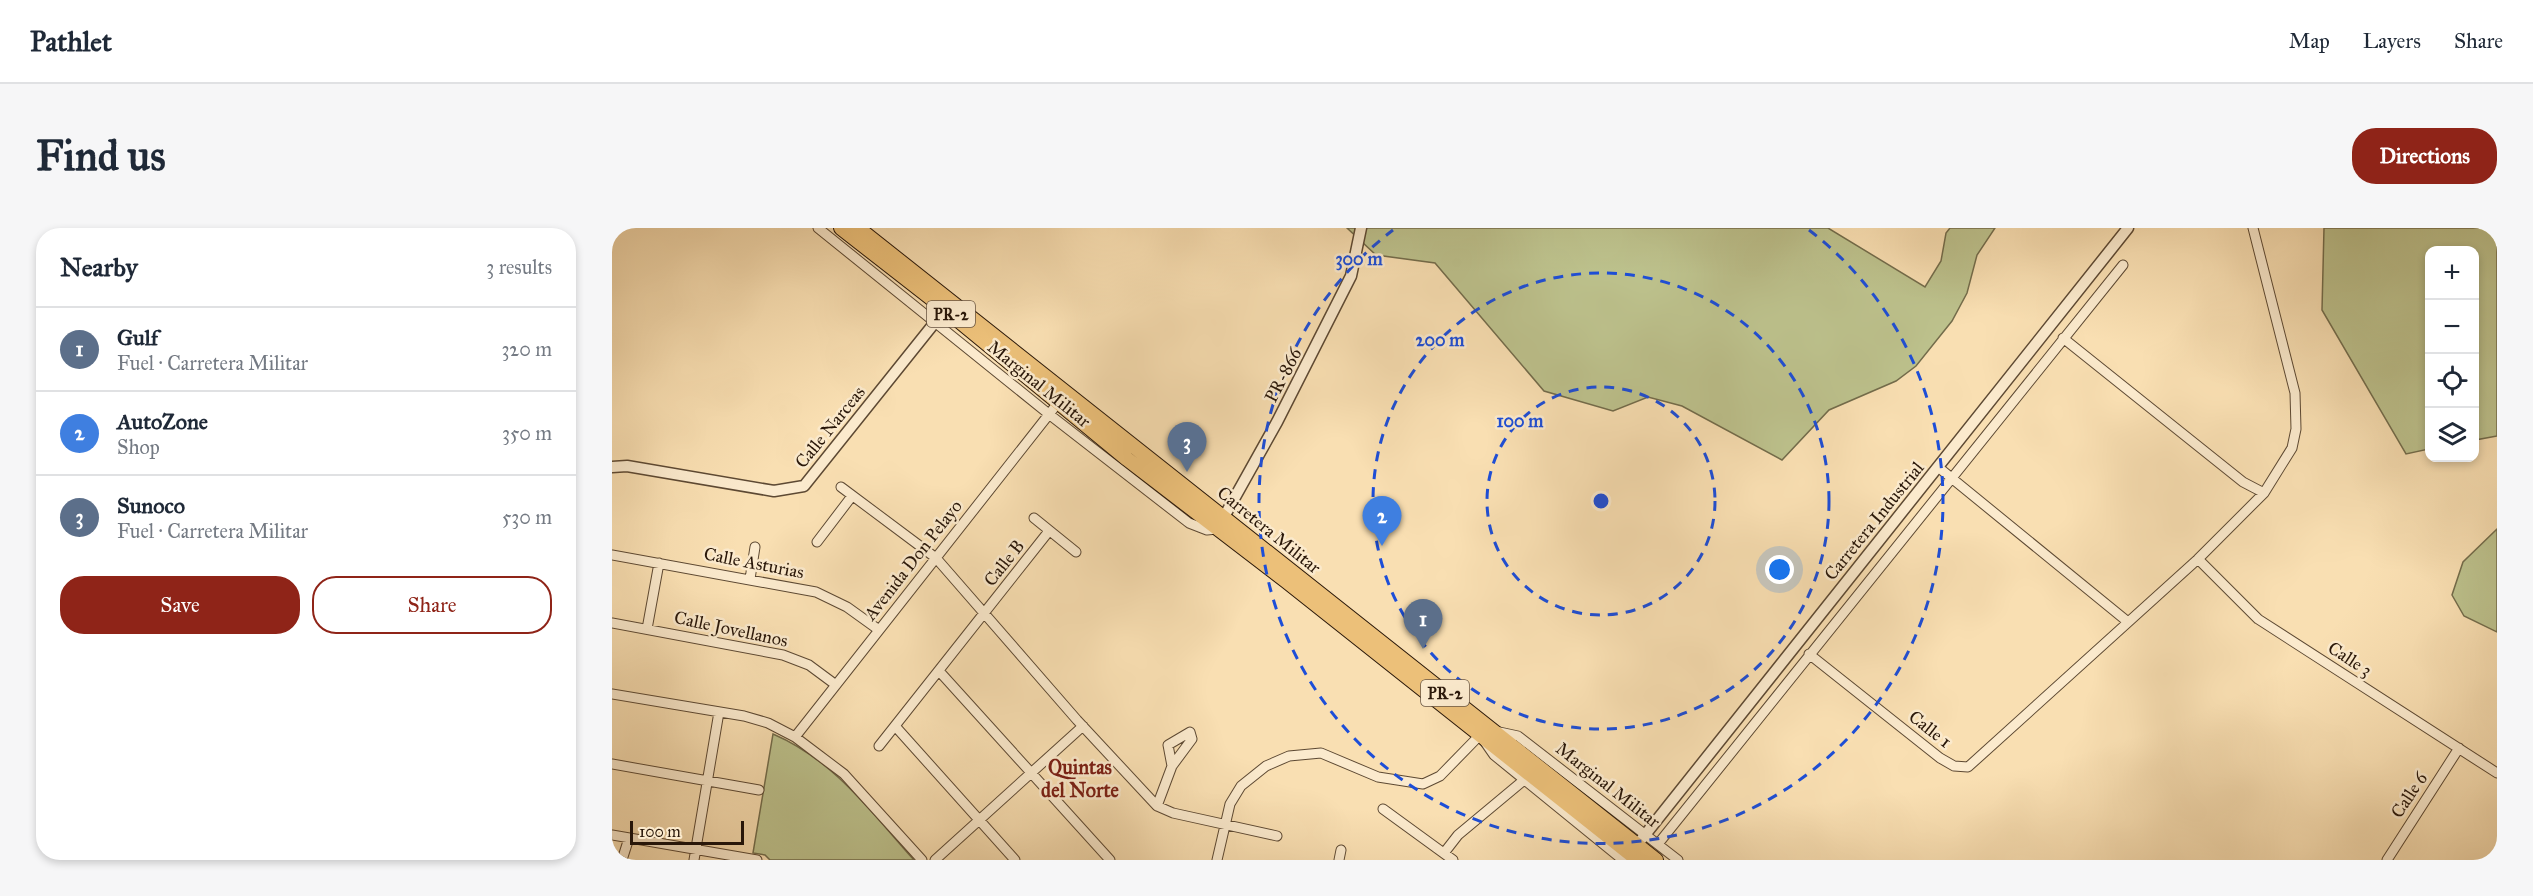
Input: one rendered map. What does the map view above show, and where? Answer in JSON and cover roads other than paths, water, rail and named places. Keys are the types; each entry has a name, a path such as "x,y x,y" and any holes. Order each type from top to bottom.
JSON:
{"main road":[{"name":"Carretera Militar","path":"841,228 941,306 1054,409 1220,523"},
{"name":"Carretera Militar","path":"858,228 1066,392 1220,523 1487,733 1633,852 1656,860"}],"street":[{"name":"Marginal Militar","path":"818,228 960,341 1054,409"},
{"name":"PR-866","path":"1220,523 1277,422 1351,276 1361,228"},
{"name":"Carretera Industrial","path":"1633,852 2128,228"},
{"name":"Calle 1","path":"1809,654 1954,766 1968,766 2198,559 2264,493 2292,448 2296,429 2295,393 2253,228"},
{"path":"1658,844 2123,265"},
{"path":"941,306 960,341"},
{"name":"Calle Narceas","path":"612,467 627,466 774,491 804,486 936,321"},
{"path":"2063,338 2243,482 2264,493"},
{"name":"Avenida Don Pelayo","path":"795,737 1066,392"},
{"path":"1938,467 2128,622"},
{"path":"841,487 936,558 984,615 1157,806 1173,813 1277,836"},
{"path":"817,542 852,496"},
{"path":"1034,518 1076,552"},
{"name":"Calle B","path":"879,746 1049,531"},
{"path":"750,579 755,546"},
{"name":"Calle Asturias","path":"612,555 816,592 847,606 879,630"},
{"name":"Calle 3","path":"2198,559 2258,620 2497,773"},
{"path":"647,629 658,563"},
{"name":"Calle Jovellanos","path":"612,623 783,655 809,665 837,685"},
{"path":"939,671 1110,860"},
{"path":"612,694 719,712 768,723 795,737 844,774 922,860"},
{"path":"694,860 719,712"},
{"path":"895,726 1016,860"},
{"path":"935,860 1083,726"},
{"name":"Marginal Militar","path":"1633,852 1518,736 1487,733 1494,755 1599,842 1633,852 1658,844 1678,860"},
{"path":"1217,860 1230,804 1241,786 1266,766 1289,756 1321,753 1378,777 1423,784 1440,776 1487,733"},
{"name":"Calle 6","path":"2388,860 2459,748"},
{"path":"612,764 759,790"},
{"path":"1157,806 1172,766"},
{"path":"1444,853 1458,835 1524,780"},
{"path":"1383,809 1453,860"},
{"path":"612,835 757,860"},
{"path":"622,860 629,838"},
{"path":"1599,842 1611,860"}],"place":[{"name":"Sunoco","path":"1187,472"},
{"name":"AutoZone","path":"1382,546"},
{"name":"Gulf","path":"1423,649"}],"district":[{"name":"Quintas del Norte","path":"1080,778"}]}
